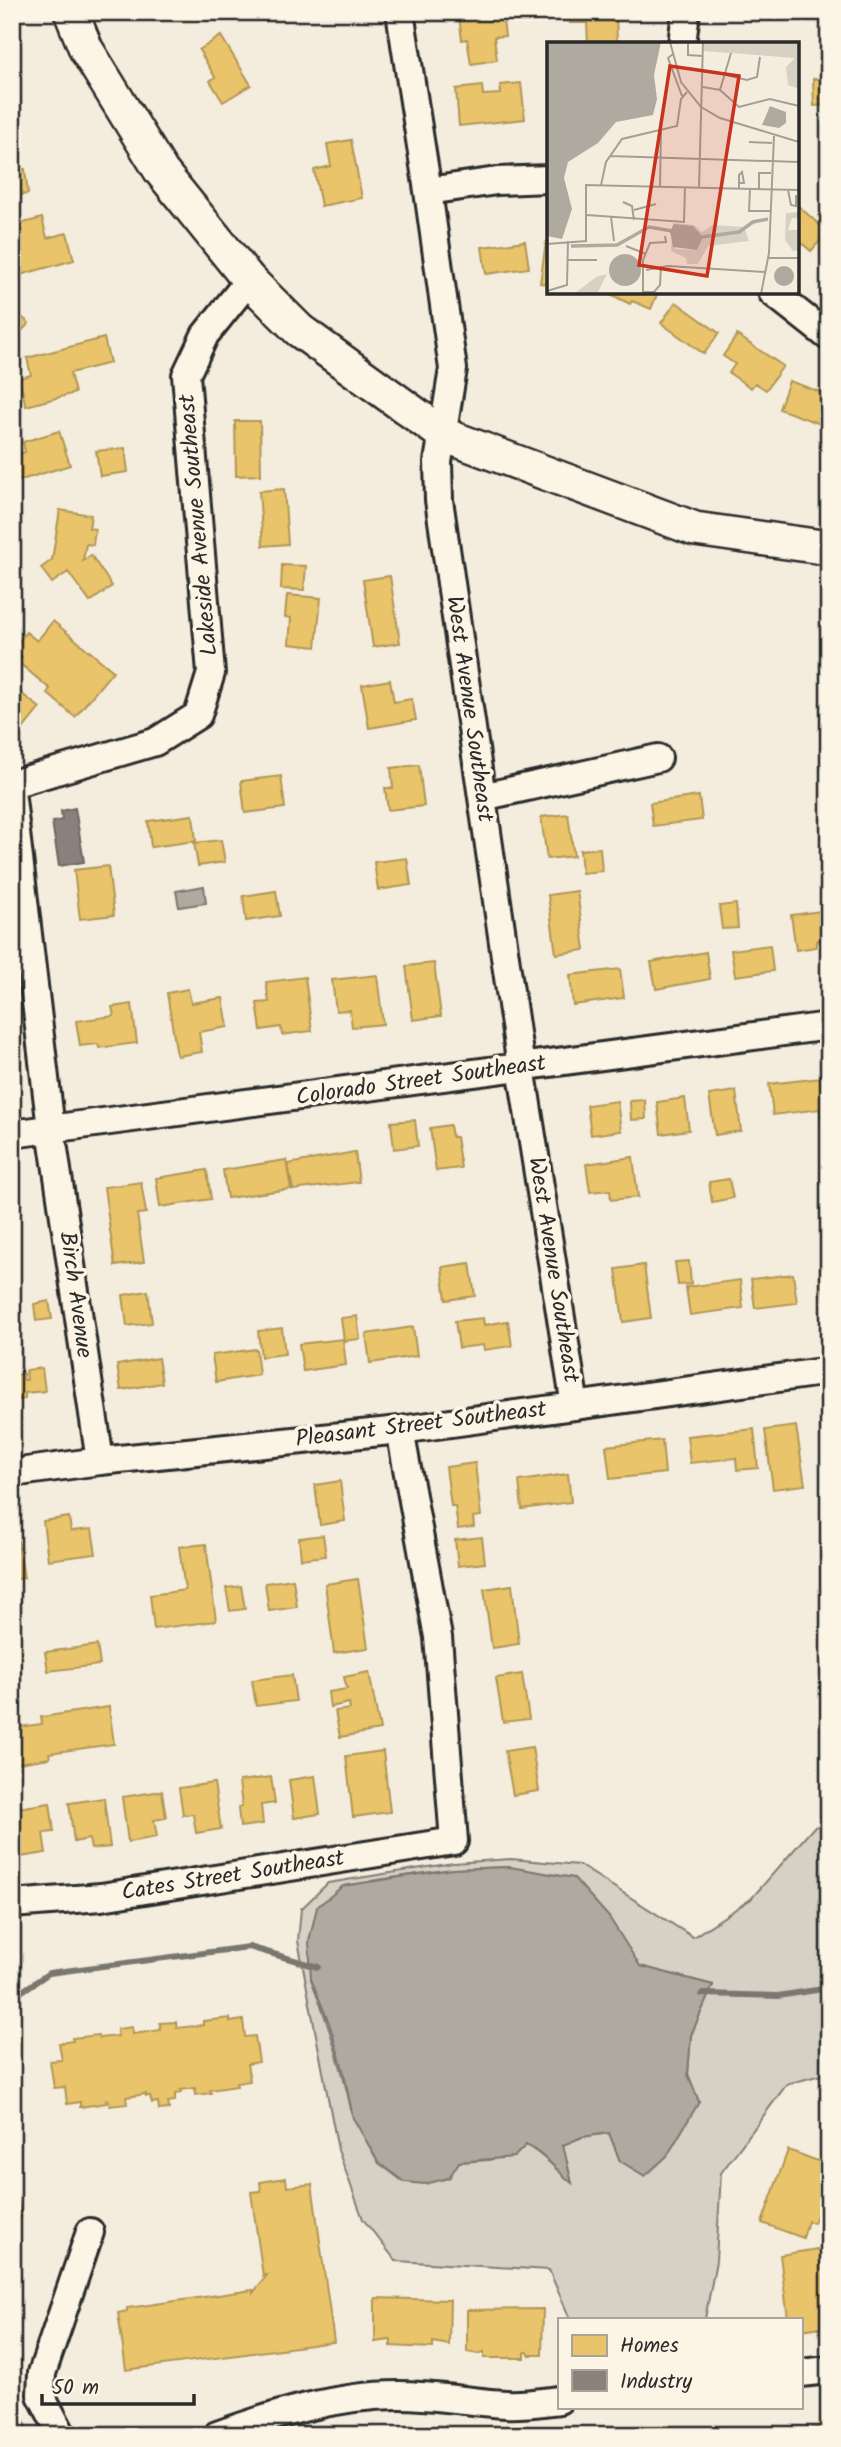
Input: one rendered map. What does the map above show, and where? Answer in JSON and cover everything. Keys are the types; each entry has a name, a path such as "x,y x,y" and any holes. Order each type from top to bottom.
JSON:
{"main road":[{"path":"71,12 86,49 161,171 249,280 299,330 444,435 695,529 829,548"}],"street":[{"name":"West Avenue Southeast","path":"400,12 453,369 438,462 439,500 521,1067 575,1406"},
{"path":"682,42 687,12"},
{"path":"428,191 497,181 547,179"},
{"name":"Lakeside Avenue Southeast","path":"12,784 155,742 198,715 211,673 186,375 205,335 249,280"},
{"path":"775,294 829,337"},
{"path":"482,797 658,758"},
{"name":"Birch Avenue","path":"12,799 51,1129 100,1461"},
{"name":"Colorado Street Southeast","path":"12,1134 829,1026"},
{"name":"Pleasant Street Southeast","path":"12,1473 100,1461 400,1430 829,1371"},
{"name":"Cates Street Southeast","path":"12,1904 100,1897 454,1841 438,1637 400,1430"},
{"path":"62,2435 41,2395 42,2373 90,2232"},
{"path":"802,2373 829,2370"},
{"path":"217,2435 268,2417 355,2397 401,2395 509,2404 558,2400"}],"shaded area":[{"path":"204,886 206,903 179,907 176,891"},
{"path":"829,1824 829,2073 787,2084 721,2173 716,2261 705,2318 570,2318 549,2270 396,2261 363,2219 338,2150 298,1941 301,1909 328,1883 453,1863 511,1859 579,1865 693,1937 751,1899 814,1827","holes":["510,1867 626,1946 640,1966 713,1985 691,2035 688,2074 699,2102 620,2161 609,2133 582,2137 562,2145 571,2181 526,2145 489,2160 459,2162 353,2118 335,2048 311,1979 371,1881 452,1869"]},
{"path":"510,1867 574,1878 609,1917 640,1966 713,1985 691,2035 688,2074 699,2102 667,2156 645,2176 620,2161 609,2133 582,2137 563,2145 572,2183 526,2145 514,2157 459,2162 449,2178 425,2184 404,2182 379,2163 353,2118 343,2069 329,2023 311,1979 309,1941 317,1907 343,1886 452,1869"},
{"path":"12,2397 31,2435 12,2435"}],"building: Homes":[{"path":"502,12 505,36 494,37 497,60 471,64 467,39 462,40 459,17"},
{"path":"569,12 616,12 617,42 588,42 587,23 570,23"},
{"path":"221,36 251,85 223,102 210,81 215,77 199,50"},
{"path":"829,78 829,105 814,106 813,79"},
{"path":"521,83 525,119 459,126 456,89 482,86 483,95 501,94 500,85"},
{"path":"12,139 15,139 16,157 12,157"},
{"path":"351,140 362,198 321,206 314,170 331,166 327,144"},
{"path":"25,169 28,194 12,196 12,170"},
{"path":"799,207 828,232 811,251 799,241"},
{"path":"42,218 47,238 67,233 74,260 20,275 16,263 12,264 12,226"},
{"path":"525,241 529,268 486,274 482,247"},
{"path":"546,242 547,242 547,284 540,283"},
{"path":"829,245 829,261 821,255"},
{"path":"610,294 657,294 651,309 632,301 630,304"},
{"path":"676,302 719,333 704,354 661,323"},
{"path":"12,309 29,323 12,342"},
{"path":"737,335 783,366 766,390 755,383 751,388 729,373 735,364 723,356"},
{"path":"104,338 110,363 70,373 75,393 26,406 19,378 31,375 27,358"},
{"path":"789,381 829,395 829,427 779,409"},
{"path":"235,421 260,421 261,475 236,476"},
{"path":"59,431 70,465 18,481 12,456 25,452 23,442"},
{"path":"125,448 128,472 100,476 96,451"},
{"path":"284,489 288,544 263,546 259,491"},
{"path":"60,510 91,515 89,528 95,529 93,545 86,544 83,561 91,555 112,586 90,602 68,572 52,583 41,568 52,560"},
{"path":"282,565 306,566 304,590 281,589"},
{"path":"390,576 400,643 373,647 363,580"},
{"path":"287,595 321,598 316,647 289,644 291,618 285,617"},
{"path":"53,621 113,671 75,717 47,693 50,689 18,662 22,657 13,649 26,632 37,641"},
{"path":"390,680 394,702 412,699 416,720 369,728 362,685"},
{"path":"12,686 40,708 23,729 12,721"},
{"path":"419,765 424,806 388,810 385,788 393,788 391,768"},
{"path":"281,776 285,808 245,813 241,781"},
{"path":"699,796 702,820 653,826 650,803"},
{"path":"568,814 574,856 547,859 541,817"},
{"path":"193,815 196,841 151,847 148,821"},
{"path":"221,840 225,862 198,866 194,843"},
{"path":"600,848 602,871 582,873 580,850"},
{"path":"407,858 411,885 378,890 374,862"},
{"path":"108,866 114,915 80,919 74,870"},
{"path":"276,891 280,916 246,921 243,896"},
{"path":"577,891 585,950 556,954 548,895"},
{"path":"736,904 738,928 722,929 719,906"},
{"path":"829,910 829,934 825,935 826,940 816,941 816,947 796,950 791,915"},
{"path":"770,945 773,971 735,976 731,950"},
{"path":"706,952 710,979 656,989 651,962"},
{"path":"434,963 441,1016 413,1020 406,966"},
{"path":"620,969 624,998 573,1005 570,975"},
{"path":"377,975 383,1024 352,1027 350,1010 336,1011 332,980"},
{"path":"305,977 312,1031 282,1035 281,1027 261,1030 257,1003 269,1002 266,982"},
{"path":"188,989 191,1003 223,998 228,1027 199,1032 202,1052 177,1056 167,993"},
{"path":"132,1004 137,1043 99,1048 98,1044 80,1046 76,1021 114,1016 112,1007"},
{"path":"829,1077 829,1118 821,1119 820,1109 773,1115 769,1084"},
{"path":"736,1091 741,1131 715,1135 709,1095"},
{"path":"685,1098 689,1130 661,1134 657,1102"},
{"path":"645,1100 646,1119 631,1120 630,1101"},
{"path":"617,1101 621,1131 591,1135 587,1105"},
{"path":"415,1120 418,1146 394,1149 391,1122"},
{"path":"450,1125 452,1137 456,1137 461,1168 436,1171 430,1128"},
{"path":"355,1152 359,1182 293,1190 288,1164"},
{"path":"633,1157 638,1197 611,1200 610,1190 590,1192 586,1164"},
{"path":"286,1160 291,1189 227,1198 223,1170"},
{"path":"207,1170 211,1199 160,1207 156,1178"},
{"path":"729,1179 733,1198 712,1202 709,1182"},
{"path":"141,1182 146,1213 137,1214 144,1262 115,1266 104,1187"},
{"path":"15,1197 19,1224 12,1225 12,1198"},
{"path":"689,1261 691,1284 678,1285 675,1262"},
{"path":"470,1263 475,1296 446,1300 442,1267"},
{"path":"644,1265 651,1318 623,1322 616,1269"},
{"path":"829,1266 829,1299 825,1300 820,1267"},
{"path":"793,1274 797,1303 755,1308 751,1279"},
{"path":"740,1280 743,1308 690,1315 686,1287"},
{"path":"148,1291 152,1323 127,1326 123,1295"},
{"path":"49,1301 52,1319 36,1321 34,1304"},
{"path":"357,1316 360,1339 344,1341 341,1318"},
{"path":"483,1318 484,1325 508,1321 512,1346 484,1350 483,1345 459,1348 455,1321"},
{"path":"413,1327 417,1356 370,1363 366,1334"},
{"path":"282,1328 285,1354 261,1357 258,1331"},
{"path":"343,1339 346,1365 303,1371 299,1344"},
{"path":"256,1349 259,1375 216,1382 212,1355"},
{"path":"158,1358 162,1383 121,1390 117,1365"},
{"path":"42,1368 45,1391 25,1393 25,1399 12,1401 12,1375 23,1374 24,1380 27,1380 26,1370"},
{"path":"796,1426 805,1485 773,1489 765,1430"},
{"path":"824,1426 829,1426 829,1453 828,1453"},
{"path":"754,1429 758,1468 737,1470 736,1458 690,1463 687,1436"},
{"path":"662,1440 665,1473 610,1479 606,1446"},
{"path":"475,1463 481,1516 473,1517 474,1527 458,1529 455,1506 451,1506 446,1467"},
{"path":"568,1474 571,1502 522,1509 519,1481"},
{"path":"340,1481 345,1521 320,1525 315,1485"},
{"path":"69,1517 71,1531 92,1529 96,1554 48,1560 43,1521"},
{"path":"323,1535 326,1556 301,1559 299,1538"},
{"path":"482,1537 485,1563 458,1566 455,1540"},
{"path":"18,1541 24,1578 12,1580 12,1542"},
{"path":"206,1544 216,1621 154,1629 150,1595 185,1590 179,1547"},
{"path":"293,1579 297,1607 269,1611 265,1583"},
{"path":"358,1579 368,1648 334,1653 325,1584"},
{"path":"512,1585 519,1644 492,1648 484,1589"},
{"path":"241,1586 245,1609 230,1611 226,1588"},
{"path":"97,1645 100,1665 48,1671 45,1652"},
{"path":"369,1672 380,1730 340,1737 335,1711 350,1709 349,1703 330,1707 328,1692 347,1689 344,1677"},
{"path":"522,1674 529,1719 503,1722 496,1678"},
{"path":"292,1675 296,1701 256,1706 252,1680"},
{"path":"109,1707 114,1744 49,1753 50,1758 12,1764 12,1728 42,1724 41,1717"},
{"path":"532,1747 539,1791 513,1795 505,1751"},
{"path":"383,1751 390,1812 353,1817 346,1756"},
{"path":"315,1776 320,1814 294,1818 289,1780"},
{"path":"271,1777 275,1803 261,1805 263,1824 240,1827 238,1808 242,1807 239,1781"},
{"path":"214,1783 221,1829 196,1833 193,1814 183,1815 179,1788"},
{"path":"162,1791 166,1818 154,1820 157,1837 128,1842 122,1797"},
{"path":"104,1798 110,1847 91,1849 89,1839 74,1842 69,1803"},
{"path":"50,1803 54,1832 43,1833 46,1853 20,1857 17,1835 21,1834 17,1808"},
{"path":"230,2018 230,2022 243,2020 245,2037 255,2036 259,2062 247,2064 250,2081 196,2095 195,2088 180,2090 181,2093 175,2094 175,2101 168,2102 169,2109 159,2110 158,2102 152,2103 150,2096 146,2094 126,2097 127,2104 110,2106 109,2100 106,2100 107,2103 80,2107 80,2102 67,2104 65,2087 54,2088 50,2061 62,2060 59,2043 73,2041 72,2038 118,2036 117,2029 132,2027 133,2034 161,2030 160,2023 176,2022 177,2028"},
{"path":"788,2150 829,2165 824,2182 829,2184 814,2223 808,2221 803,2238 762,2223"},
{"path":"286,2178 287,2187 312,2184 334,2342 126,2370 118,2313 127,2311 127,2308 253,2290 253,2293 267,2275 263,2276 251,2192 261,2191 260,2182"},
{"path":"16,2190 21,2217 12,2218 12,2191"},
{"path":"824,2248 825,2266 829,2266 829,2326 802,2330 802,2318 788,2318 780,2255"},
{"path":"375,2298 450,2300 449,2345 433,2342 433,2348 391,2346 391,2340 375,2342"},
{"path":"543,2309 542,2355 529,2355 525,2352 525,2358 484,2358 484,2352 467,2352 467,2310"},
{"path":"827,2426 829,2435 813,2435 812,2428"},
{"path":"765,2428 766,2434 783,2431 784,2435 723,2435 723,2433"}],"building: Industry":[{"path":"75,808 84,862 59,866 52,822 62,820 61,811"}],"waterway":[{"path":"12,1998 49,1973 249,1947 318,1967"},
{"path":"702,1994 778,1996 829,1988"}]}
